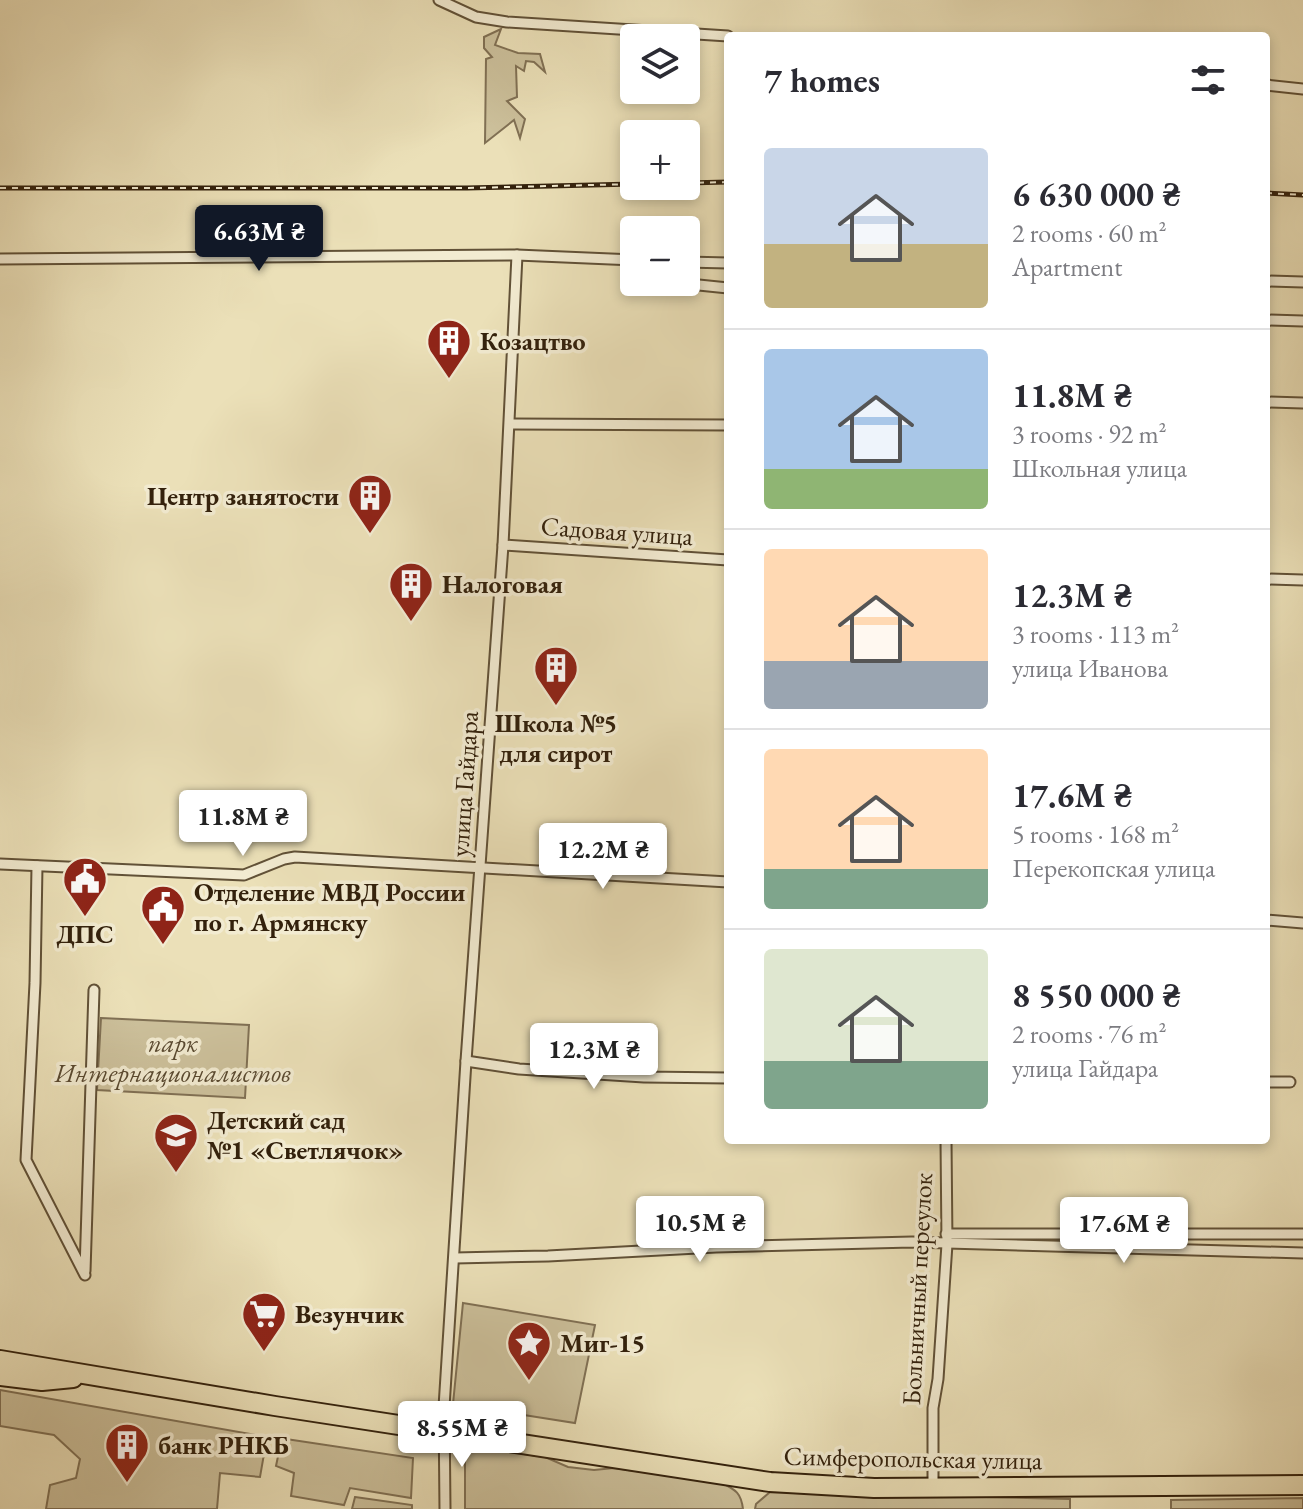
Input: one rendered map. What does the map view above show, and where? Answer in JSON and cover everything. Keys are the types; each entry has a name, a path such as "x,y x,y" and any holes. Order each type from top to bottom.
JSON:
{"highway":[{"name":"Симферопольская улица","path":"0,1360 264,1405 770,1482 933,1488 1303,1485"},
{"name":"Симферопольская улица","path":"0,1376 42,1381 99,1377"}],"street":[{"path":"439,0 476,17 507,22 724,36"},
{"path":"1270,85 1303,89"},
{"path":"0,259 517,255 620,259"},
{"name":"улица Гайдара","path":"445,1509 443,1430 511,424 517,255"},
{"path":"700,262 724,263"},
{"path":"1270,281 1303,282"},
{"path":"700,285 724,288"},
{"path":"1270,320 1303,321"},
{"path":"1270,402 1303,403"},
{"path":"511,424 724,425"},
{"name":"Садовая улица","path":"503,545 724,560"},
{"path":"1270,579 1303,580"},
{"path":"0,864 244,875 295,857 724,882"},
{"path":"37,866 26,1160 85,1275 94,990"},
{"path":"1270,920 1303,923"},
{"path":"466,1061 519,1069 644,1077 724,1078"},
{"path":"1270,1082 1290,1082"},
{"name":"Больничный переулок","path":"933,1488 933,1408 938,1379 946,1239 946,1144"},
{"path":"455,1258 946,1239 1303,1234"},
{"path":"946,1239 1303,1253"}],"green space":[{"path":"501,29 495,45 518,53 540,54 545,72 534,62 526,61 524,71 516,66 517,97 507,101 525,119 520,138 514,120 485,143 486,59 492,57 484,48 484,37"},
{"name":"парк Интернационалистов","path":"101,1018 249,1025 245,1098 97,1090"},
{"path":"463,1303 595,1325 575,1423 453,1404"},
{"path":"0,1390 267,1437 260,1477 220,1473 217,1509 46,1509 50,1485 76,1478 80,1459 54,1435 0,1426"},
{"path":"286,1439 413,1458 411,1498 350,1488 344,1505 291,1496 294,1473 276,1466 280,1447"},
{"path":"469,1446 545,1457 568,1467 594,1470 614,1468 722,1483 737,1493 743,1509 465,1509 465,1456"},
{"path":"770,1492 1070,1499 1070,1509 755,1509 756,1504"},
{"path":"355,1497 412,1505 412,1509 352,1509"},
{"path":"1303,1498 1303,1509 1171,1509 1171,1500"}],"railway":[{"path":"700,183 724,182"},
{"path":"0,188 467,188 620,184"},
{"path":"1270,193 1303,195"}],"place":[{"name":"Козацтво","path":"449,380"},
{"name":"Центр занятости","path":"370,535"},
{"name":"Налоговая","path":"411,623"},
{"name":"Школа №5 для сирот","path":"556,707"},
{"name":"ДПС","path":"85,918"},
{"name":"Отделение МВД России по г. Армянску","path":"163,946"},
{"name":"Детский сад №1 «Светлячок»","path":"176,1174"},
{"name":"Везунчик","path":"264,1353"},
{"name":"Миг-15","path":"529,1382"},
{"name":"банк РНКБ","path":"127,1484"}]}
